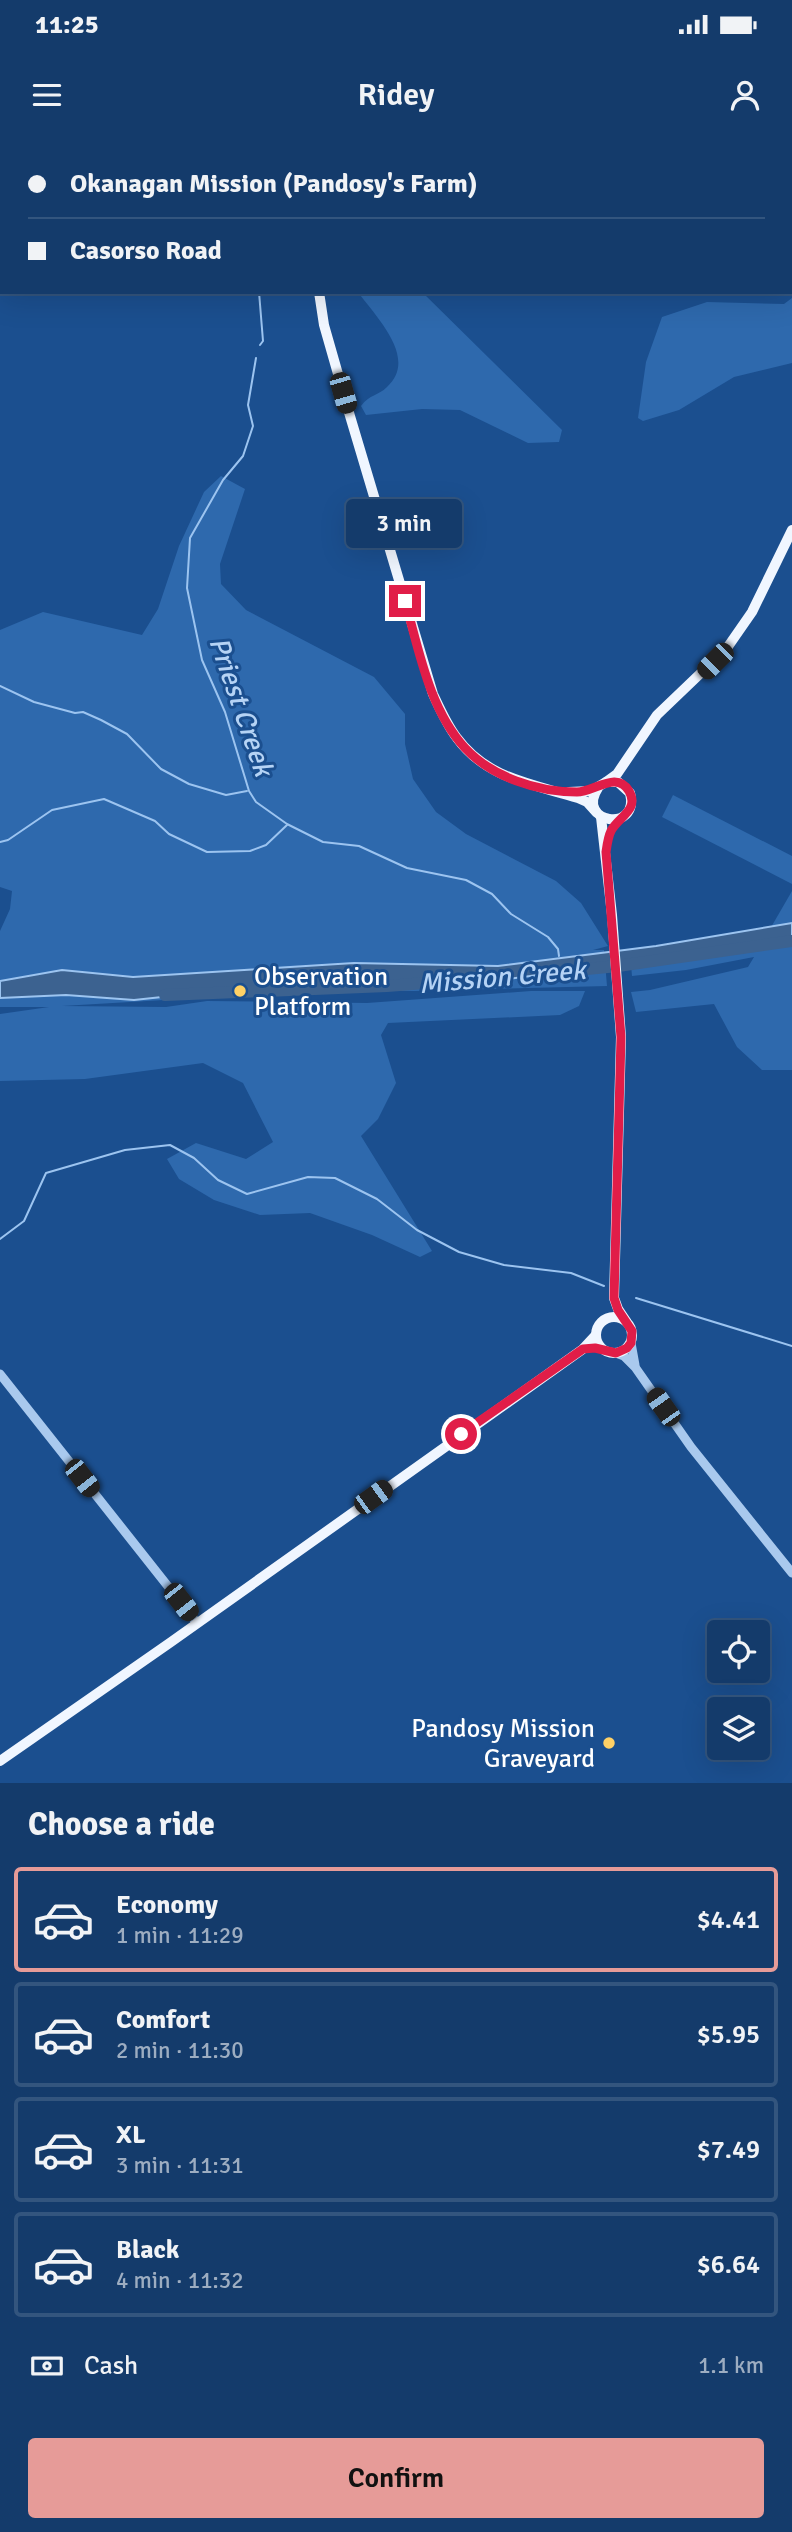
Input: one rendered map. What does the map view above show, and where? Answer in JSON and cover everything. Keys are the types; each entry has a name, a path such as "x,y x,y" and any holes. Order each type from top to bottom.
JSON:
{"main road":[{"path":"319,294 324,325 433,694 457,738 480,763 515,780 587,802 607,819 625,816 631,806 627,779 635,749"},
{"path":"583,1349 610,1352 627,1348 631,1343 632,1331 618,1310 614,1298 621,1037 606,852 599,814 593,800 602,785 617,774 657,715 727,648 752,612 792,530"},
{"path":"555,791 578,793 618,782 630,793"},
{"path":"606,852 610,831 619,819"},
{"path":"610,1352 600,1346 596,1335 614,1298"},
{"path":"604,1319 615,1316 626,1321"},
{"path":"0,1760 583,1349 596,1335"}],"street":[{"path":"631,1343 635,1367"},
{"path":"610,1352 624,1356 635,1367 691,1447 792,1573"},
{"path":"0,1374 197,1623"}],"shaded area":[{"path":"360,294 424,294 562,430 559,442 528,443 460,410 422,409 366,415 361,406 387,387 396,376 396,351 383,325"},
{"path":"792,298 792,363 734,377 679,410 643,421 638,418 646,362 662,317 707,302 784,304"},
{"path":"221,476 245,489 220,564 221,584 246,610 374,677 405,714 405,744 413,779 436,812 466,834 556,881 581,903 608,946 593,950 604,950 607,986 414,991 248,991 164,1000 62,1006 166,1007 207,1001 367,1003 531,991 585,991 579,1006 560,1015 388,1023 381,1035 396,1083 378,1119 361,1136 432,1251 420,1257 372,1235 310,1213 260,1215 214,1200 179,1179 167,1159 196,1143 246,1159 273,1142 243,1083 203,1063 85,1079 0,1081 0,1014 49,1007 0,1007 0,931 10,909 12,891 0,887 0,630 43,612 142,635 158,609 179,546 204,492"},
{"path":"673,795 792,856 792,884 662,817"},
{"path":"792,891 792,1070 762,1070 737,1047 714,1004 636,1012 631,992 748,967 754,957 686,970 632,976 630,954 770,929"}],"water":[{"name":"Mission Creek","path":"792,923 792,941 479,983 396,981 329,988 257,987 134,1000 66,995 0,998 0,981 62,970 133,977 354,963 498,966 656,946"}],"waterway":[{"name":"Priest Creek","path":"259,294 263,341 260,345"},
{"name":"Priest Creek","path":"256,358 248,405 253,426 243,456 223,480 190,538 187,588 202,660 225,712 249,791 256,802 287,824 323,842 359,846 407,868 466,880 492,894 511,914 548,937 558,949 559,956"},
{"path":"0,686 34,702 75,713 83,712 101,720 127,734 161,769 189,784 226,795 247,791"},
{"path":"0,842 8,840 52,810 104,799 155,821 169,834 207,852 250,851 266,845 287,825"},
{"name":"Mission Creek","path":"566,971 792,941"},
{"name":"Mission Creek","path":"165,995 451,981"},
{"path":"0,1239 24,1221 46,1173 125,1150 170,1145 194,1158 218,1180 247,1194 308,1177 335,1178 377,1199 417,1230 459,1252 504,1265 571,1273 604,1286"},
{"path":"636,1298 792,1346"}],"place":[{"name":"Observation Platform","path":"240,991"},
{"name":"Pandosy Mission Graveyard","path":"609,1743"}],"route":[{"path":"405,601 433,694 457,738 480,763 500,775 555,791 578,793 591,791 606,782 618,782 627,788 632,799 629,811 610,831 606,852 621,1037 614,1298 618,1310 630,1325 633,1337 627,1348 616,1353 595,1348 583,1349 461,1434"}]}
